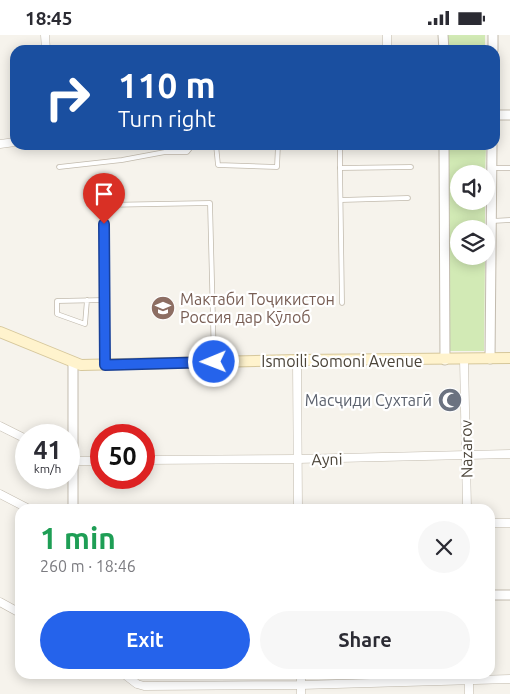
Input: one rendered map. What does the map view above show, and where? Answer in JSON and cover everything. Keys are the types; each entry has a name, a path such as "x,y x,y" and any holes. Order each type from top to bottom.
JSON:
{"main road":[{"name":"Ismoili Somoni Avenue","path":"0,331 81,365 510,358"}],"street":[{"path":"444,150 445,360"},
{"path":"492,150 492,165"},
{"path":"490,359 491,265"},
{"name":"Nazarov","path":"464,359 467,504"},
{"path":"297,360 298,504"},
{"path":"72,424 74,362"},
{"path":"0,426 15,434"},
{"name":"Ayni","path":"155,461 510,454"},
{"path":"72,489 73,504"},
{"path":"0,494 19,504"},
{"path":"495,523 510,523"},
{"path":"495,595 510,595"},
{"path":"0,602 15,610"},
{"path":"495,678 510,679"},
{"path":"130,679 144,686 301,685 427,679"},
{"path":"301,679 301,694"},
{"path":"469,679 469,694"}],"lane":[{"path":"59,167 165,153 187,152 189,150"},
{"path":"216,150 218,165 277,167 278,150"},
{"path":"340,150 342,303"},
{"path":"340,168 411,167"},
{"path":"495,168 510,168"},
{"path":"341,200 408,198"},
{"path":"105,365 104,205 210,203 214,362"},
{"path":"495,221 510,220"},
{"path":"87,300 85,324 57,314 57,301 87,300 104,300"}],"green space":[{"path":"447,35 485,35 485,45 447,45"},
{"path":"448,150 486,150 485,165 450,165 450,210 485,210 485,220 450,220 450,265 485,265 484,351 449,351"}],"place":[{"name":"Мактаби Тоҷикистон Россия дар Кӯлоб","path":"163,308"},
{"name":"Масҷиди Сухтагӣ","path":"450,400"}],"route":[{"path":"104,224 105,365 214,362"}]}
